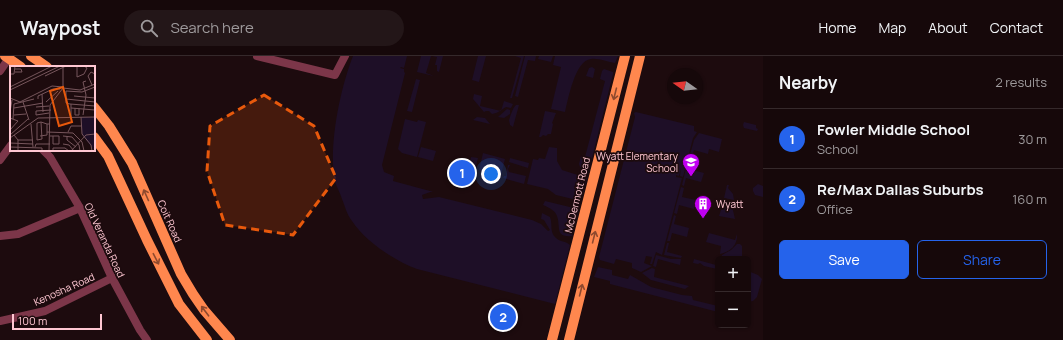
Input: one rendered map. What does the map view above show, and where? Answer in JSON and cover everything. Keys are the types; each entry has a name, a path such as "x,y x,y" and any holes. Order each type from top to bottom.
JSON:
{"main road":[{"path":"31,56 46,66"},
{"name":"McDermott Road","path":"552,340 625,56"},
{"path":"569,340 640,56"},
{"path":"8,57 20,66"},
{"name":"Coit Road","path":"95,108 109,126 132,163 174,260 193,294 213,322 230,340"},
{"path":"95,138 108,156 179,304 207,340"},
{"path":"586,209 600,213"},
{"path":"147,240 160,228"},
{"path":"147,240 165,238"},
{"path":"559,315 574,319"}],"street":[{"path":"257,56 335,75 345,56"},
{"path":"0,71 8,57"},
{"path":"0,160 10,146"},
{"name":"Old Veranda Road","path":"44,151 50,157 80,208 112,278 147,340"},
{"path":"0,236 18,234 80,208"},
{"name":"Kenosha Road","path":"0,321 45,311 112,278"}],"highlighted area":[{"path":"264,95 314,126 336,178 293,235 225,225 207,171 210,126"}],"shaded area":[{"path":"353,56 407,56 404,68 400,68 404,69 405,73 382,165 384,172 394,176 393,181 433,191 422,195 423,199 439,197 532,220 541,224 548,231 550,230 544,220 541,219 542,213 550,217 554,236 570,245 555,304 408,266 390,256 358,229 350,219 346,210 335,182 333,168 336,118 348,69"},
{"path":"421,56 431,56 426,73 434,76 417,72"},
{"path":"432,56 443,56 439,72 437,71 437,65 435,65 437,57"},
{"path":"478,56 486,56 479,82 472,80"},
{"path":"515,56 524,56 512,98 510,98 521,58"},
{"path":"525,56 536,56 535,61 528,60 518,97 515,96"},
{"path":"539,56 553,56 551,62 538,59"},
{"path":"555,56 618,56 615,63 594,59 585,61 573,81 565,112 551,109 561,67 553,65"},
{"path":"592,67 595,69 593,78 586,76 589,68"},
{"path":"604,69 613,72 613,74 590,166 587,169 580,167 579,164 581,156 585,157 605,81 600,79"},
{"path":"416,79 420,80 412,112 407,111"},
{"path":"474,94 482,96 480,106 500,111 492,114 489,111 484,112 473,99"},
{"path":"504,101 513,104 511,108 506,107 501,110"},
{"path":"516,105 519,105 513,127 510,125 509,120"},
{"path":"507,109 510,110 510,114 504,118 498,117"},
{"path":"545,111 556,113 552,123 551,134 539,137"},
{"path":"636,112 694,126 694,131 697,132 693,138 683,177 680,176 681,168 679,176 676,175 676,177 682,178 662,255 656,252 652,264 650,264 652,257 646,256 644,263 652,266 641,272 632,268 632,263 616,259 614,264 600,260 599,257 635,117 634,113"},
{"path":"477,117 485,118 490,124 473,120"},
{"path":"405,119 417,122 418,120 426,122 417,157 402,153 398,149"},
{"path":"744,122 756,125 756,128 758,129 757,131 744,128"},
{"path":"699,133 722,139 719,152 709,149 708,154 694,150 691,158 689,158 694,140"},
{"path":"421,147 436,151 433,161 418,157"},
{"path":"549,147 557,148 557,161 562,170 587,178 581,201 556,195 548,189 527,184 533,159 545,159"},
{"path":"483,153 505,159 501,175 479,170"},
{"path":"471,157 478,158 474,174 462,172 465,161 470,162"},
{"path":"510,158 529,163 528,168 509,162"},
{"path":"688,160 691,162 689,169 704,173 701,182 686,178 684,186 682,185"},
{"path":"508,165 510,165 508,169 509,172 526,176 524,184 503,178 506,176"},
{"path":"758,184 763,186 763,197 755,195 753,191 753,188"},
{"path":"727,185 729,185 728,188 733,194 734,200 724,198"},
{"path":"681,187 684,188 682,197 696,200 694,209 679,205 677,214 674,213"},
{"path":"545,201 578,209 572,236 562,235 560,233 558,218 552,210 543,205"},
{"path":"723,204 732,206 735,219 719,216"},
{"path":"674,215 676,216 674,224 689,228 687,237 672,233 670,241 667,241"},
{"path":"709,233 735,240 737,234 735,245 727,252 720,254 721,246 706,242"},
{"path":"667,243 669,243 667,252 682,256 681,258 664,255"},
{"path":"737,244 740,244 742,246 742,256 722,256"},
{"path":"656,255 671,259 681,259 680,265 658,259 656,267 653,266"},
{"path":"694,259 715,265 715,269 704,266 700,263 693,263"},
{"path":"598,267 612,270 612,275 628,279 630,275 651,287 692,296 693,300 715,305 715,311 610,284 610,281 594,277"},
{"path":"652,268 655,269 654,277 689,286 685,289 651,280 642,273"},
{"path":"751,272 758,275 762,279 757,297 751,301"}],"place":[{"name":"Fowler Middle School","path":"462,173"},
{"name":"Wyatt Elementary School","path":"691,177"},
{"name":"Wyatt","path":"703,219"},
{"name":"Re/Max Dallas Suburbs","path":"503,317"}]}
